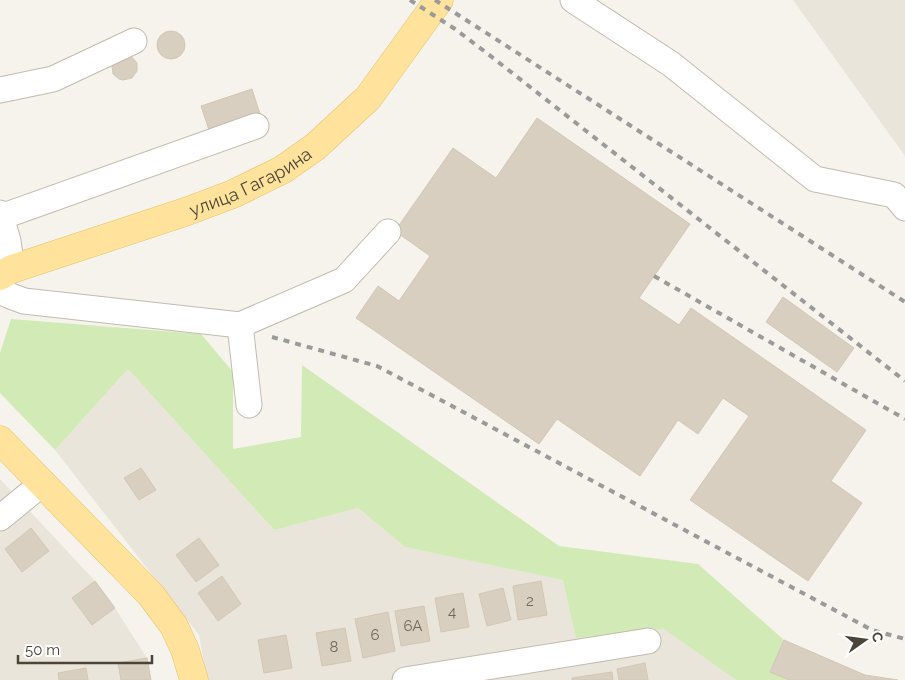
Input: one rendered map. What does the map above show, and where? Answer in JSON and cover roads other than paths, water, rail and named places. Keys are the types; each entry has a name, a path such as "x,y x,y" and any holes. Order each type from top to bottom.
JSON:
{"main road":[{"name":"улица Гагарина","path":"4,279 233,194 282,170 315,147 368,98 439,0"},
{"path":"0,440 151,595 174,626 185,650 194,680"}],"street":[{"path":"573,0 671,64 815,179 894,195 905,208"},
{"path":"0,90 53,79 134,41"},
{"path":"256,126 1,215 8,241 4,279 24,301 240,325 344,280 388,232"},
{"path":"240,325 249,406"},
{"path":"0,518 43,483"},
{"path":"405,680 648,641"}],"railway":[{"path":"410,0 455,29 488,54 905,381"},
{"path":"435,0 905,302"},
{"path":"654,276 905,419"},
{"path":"272,337 377,366 872,630 905,639"}]}
